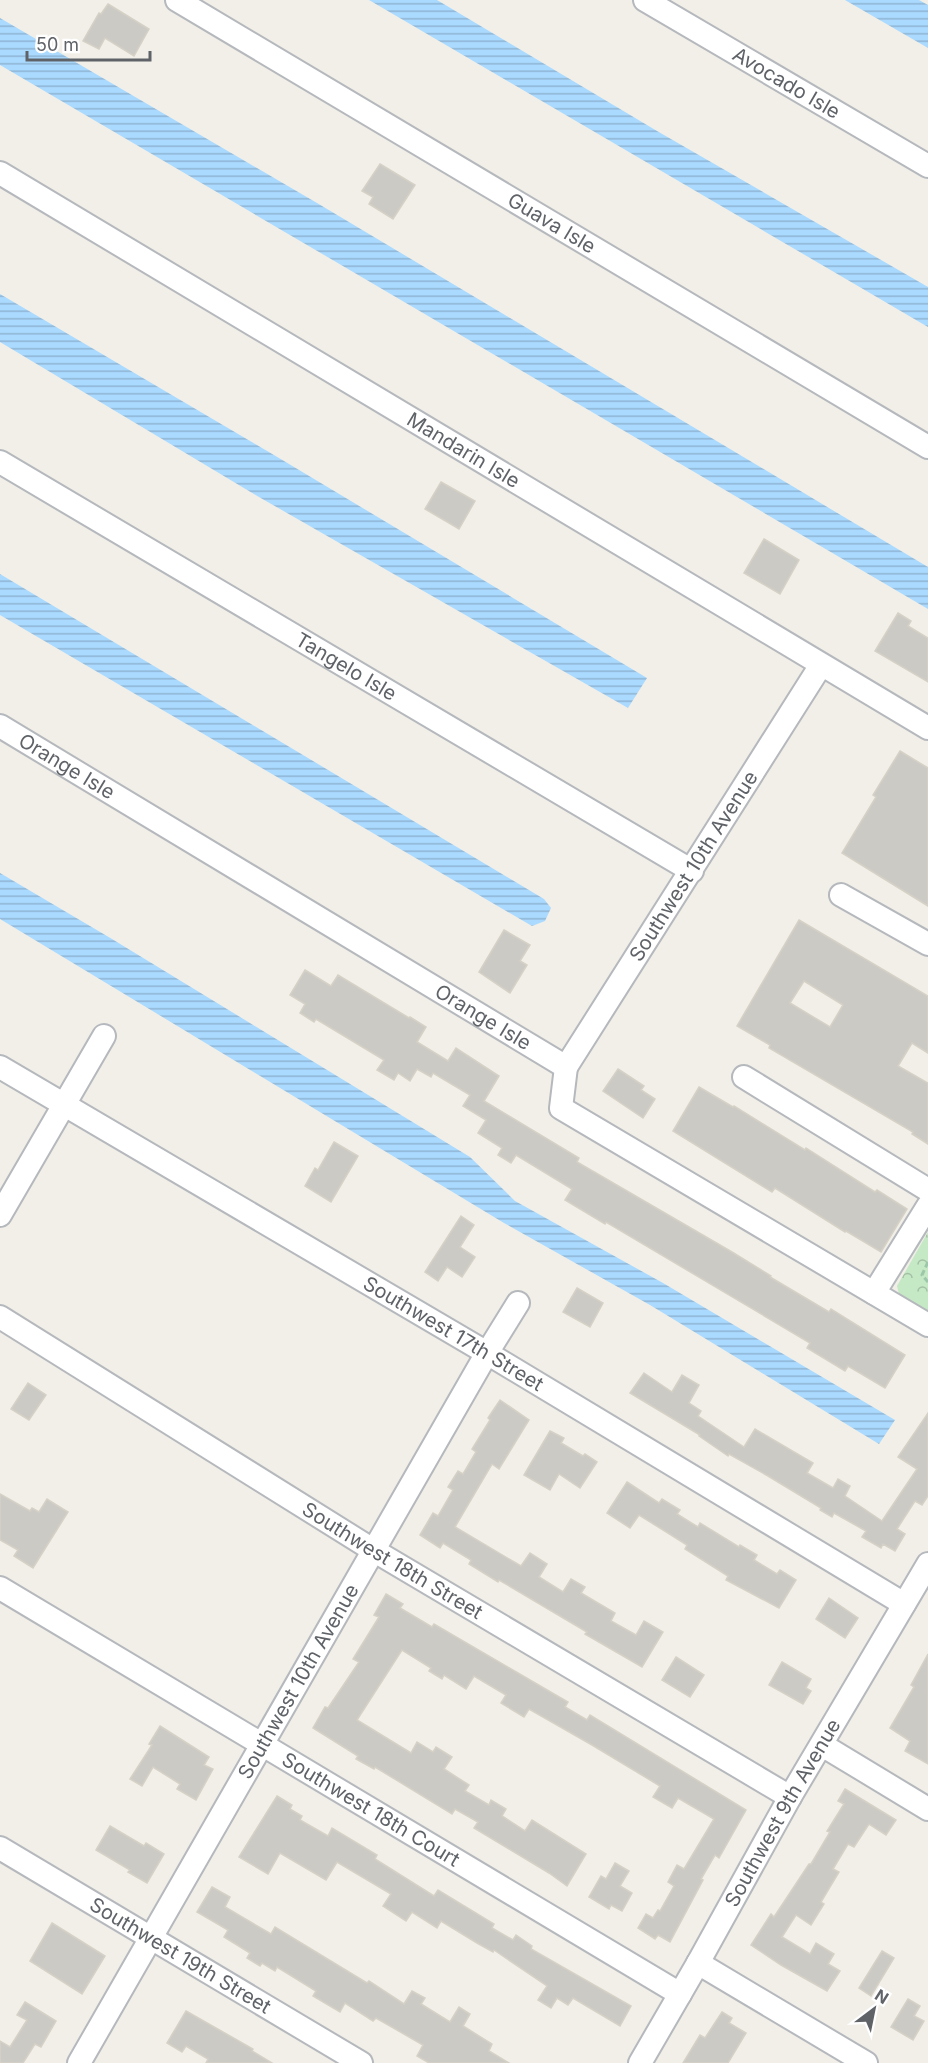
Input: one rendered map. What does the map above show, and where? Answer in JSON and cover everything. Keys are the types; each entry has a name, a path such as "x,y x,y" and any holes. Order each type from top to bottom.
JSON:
{"street":[{"name":"Guava Isle","path":"177,0 928,447"},
{"name":"Avocado Isle","path":"645,0 928,166"},
{"name":"Mandarin Isle","path":"0,173 928,728"},
{"name":"Tangelo Isle","path":"0,462 692,871"},
{"name":"Southwest 10th Avenue","path":"566,1067 821,665"},
{"name":"Orange Isle","path":"0,726 566,1067"},
{"path":"841,895 928,944"},
{"path":"0,1215 104,1036"},
{"name":"Southwest 17th Street","path":"0,1067 487,1353 904,1604"},
{"path":"566,1067 561,1108 928,1325"},
{"path":"744,1077 928,1190"},
{"path":"874,1293 928,1206"},
{"name":"Southwest 10th Avenue","path":"79,2063 373,1550 518,1303"},
{"name":"Southwest 18th Street","path":"0,1317 373,1550 790,1797"},
{"name":"Southwest 9th Avenue","path":"640,2063 790,1797 928,1564"},
{"name":"Southwest 18th Court","path":"0,1588 680,1994"},
{"path":"822,1745 928,1809"},
{"name":"Southwest 19th Street","path":"0,1848 361,2063"},
{"path":"698,1963 866,2063"}],"path":[{"path":"928,1262 922,1275 928,1282"}],"green space":[{"path":"928,1232 928,1315 900,1298 897,1286"}],"water":[{"path":"369,0 437,0 657,131 928,287 928,327"},
{"path":"845,0 919,0 928,5 928,48"},
{"path":"0,18 317,203 928,567 928,609 0,65"},
{"path":"0,294 647,678 628,708 259,497 0,342"},
{"path":"0,574 544,899 551,908 545,921 532,926 0,615"},
{"path":"0,873 470,1157 515,1201 663,1283 895,1420 879,1444 650,1305 504,1223 0,919"}],"building":[{"path":"108,4 149,29 134,56 105,38 99,49 83,41 99,13 101,14"},
{"path":"380,164 415,185 393,219 369,204 373,197 362,191"},
{"path":"441,482 475,501 459,529 425,509"},
{"path":"764,539 799,560 780,594 744,573"},
{"path":"898,613 911,621 908,626 928,638 928,682 875,651"},
{"path":"900,751 928,768 928,906 842,853 876,797 873,795"},
{"path":"799,920 928,996 928,1053 912,1043 898,1066 928,1083 928,1144 912,1134 913,1132 769,1048 770,1045 737,1026","holes":["804,981 843,1005 830,1027 790,1003"]},
{"path":"504,930 530,945 520,961 527,965 510,993 479,972"},
{"path":"305,970 331,986 338,975 426,1027 417,1042 448,1061 456,1048 499,1076 484,1101 579,1158 577,1162 732,1252 829,1312 831,1309 905,1355 885,1388 848,1366 845,1371 807,1348 810,1343 565,1200 572,1189 516,1155 511,1163 498,1155 502,1148 478,1133 486,1120 463,1106 470,1095 433,1073 431,1077 417,1069 410,1081 398,1073 394,1080 377,1070 384,1060 316,1019 314,1022 300,1013 305,1004 290,995"},
{"path":"618,1069 644,1086 641,1090 655,1099 643,1118 603,1091"},
{"path":"699,1087 907,1209 881,1252 775,1188 772,1192 673,1131"},
{"path":"334,1142 358,1156 331,1202 305,1186 315,1168 318,1170"},
{"path":"461,1216 474,1225 460,1247 475,1257 462,1277 447,1267 438,1281 425,1272"},
{"path":"577,1288 603,1303 590,1327 563,1312"},
{"path":"644,1373 672,1392 682,1375 699,1385 689,1403 701,1411 698,1416 744,1447 755,1429 813,1463 807,1473 833,1488 838,1479 850,1486 845,1496 882,1521 917,1469 898,1457 928,1413 928,1496 922,1505 915,1501 897,1529 905,1534 895,1551 883,1544 881,1548 862,1537 866,1531 834,1513 832,1517 820,1510 821,1508 768,1476 729,1454 728,1456 700,1435 630,1393"},
{"path":"28,1383 46,1395 29,1420 11,1409"},
{"path":"500,1400 529,1420 499,1469 492,1464 455,1527 521,1566 530,1553 547,1564 539,1577 563,1592 571,1579 585,1587 581,1593 615,1613 611,1621 636,1635 644,1621 663,1632 642,1667 585,1634 587,1632 469,1564 471,1560 443,1543 440,1548 420,1535 433,1513 438,1516 453,1490 448,1487 458,1471 463,1474 476,1452 472,1449"},
{"path":"550,1431 564,1438 561,1443 597,1462 580,1488 559,1474 550,1490 524,1475"},
{"path":"627,1482 659,1503 662,1499 680,1510 677,1514 698,1527 700,1523 739,1547 740,1545 757,1555 754,1560 777,1574 780,1570 796,1580 779,1608 726,1580 728,1576 685,1549 687,1545 639,1515 630,1528 607,1513"},
{"path":"0,1494 30,1511 32,1508 39,1512 47,1499 68,1512 33,1568 14,1556 18,1550 0,1540"},
{"path":"386,1594 403,1604 400,1608 432,1627 434,1624 568,1702 565,1707 587,1720 590,1715 746,1810 719,1858 715,1855 701,1879 703,1880 670,1942 658,1935 655,1939 638,1928 646,1914 653,1918 658,1910 660,1911 674,1886 668,1882 677,1865 684,1869 714,1819 678,1798 672,1808 653,1797 660,1786 592,1745 529,1709 524,1717 501,1703 506,1695 474,1676 466,1689 444,1675 442,1679 429,1671 431,1668 402,1650 357,1720 411,1753 417,1742 433,1752 436,1747 452,1757 444,1769 469,1785 465,1791 489,1805 491,1800 506,1809 502,1816 525,1831 532,1820 586,1854 567,1886 474,1828 478,1822 455,1809 452,1814 375,1767 374,1769 356,1759 358,1756 313,1728 325,1707 328,1708 359,1662 353,1659 379,1617 374,1615"},
{"path":"829,1598 858,1618 845,1638 816,1619"},
{"path":"928,1654 928,1764 905,1751 910,1741 890,1728 914,1687 911,1685"},
{"path":"676,1657 704,1675 690,1697 662,1680"},
{"path":"782,1662 811,1679 806,1688 811,1691 803,1704 769,1685"},
{"path":"160,1726 209,1757 204,1765 213,1769 196,1800 177,1789 180,1784 153,1767 142,1786 130,1779 152,1745 149,1744"},
{"path":"845,1789 896,1820 886,1835 869,1824 854,1847 848,1844 833,1869 839,1872 821,1902 824,1904 811,1925 796,1915 782,1937 810,1954 816,1943 834,1954 828,1964 840,1971 827,1991 751,1945 771,1914 774,1917 811,1864 830,1832 827,1831 844,1804 838,1801"},
{"path":"277,1796 292,1805 290,1809 302,1816 300,1820 328,1836 332,1828 377,1855 375,1859 434,1896 438,1890 494,1924 492,1928 513,1940 516,1935 532,1946 531,1949 631,2006 620,2026 573,1998 568,2005 557,1998 551,2008 538,2000 547,1986 494,1950 493,1952 441,1921 437,1928 412,1912 406,1921 383,1906 391,1894 337,1862 326,1880 280,1853 268,1874 239,1857"},
{"path":"110,1826 144,1846 146,1843 164,1854 147,1883 96,1850"},
{"path":"615,1863 629,1871 620,1886 632,1893 622,1911 611,1905 609,1909 589,1897 601,1876 606,1879"},
{"path":"212,1887 230,1897 225,1907 271,1934 275,1927 367,1983 369,1981 404,2004 412,1991 425,1998 421,2004 450,2022 459,2007 470,2014 463,2026 492,2044 489,2051 509,2063 429,2063 417,2056 423,2045 376,2018 373,2021 345,2003 340,2012 313,1996 316,1991 277,1967 275,1971 262,1963 260,1966 247,1958 250,1953 224,1937 228,1930 197,1912"},
{"path":"52,1923 105,1956 82,1994 30,1961"},
{"path":"882,1951 894,1958 871,1996 859,1988"},
{"path":"908,1999 920,2006 914,2016 924,2021 913,2040 891,2027"},
{"path":"25,2002 56,2021 41,2047 35,2044 23,2063 0,2063 0,2041 10,2047 27,2020 17,2015"},
{"path":"186,2011 253,2049 252,2051 272,2063 206,2063 208,2059 186,2046 182,2052 167,2043"},
{"path":"722,2012 732,2018 729,2023 746,2033 728,2063 683,2063 700,2035 705,2038"}]}
